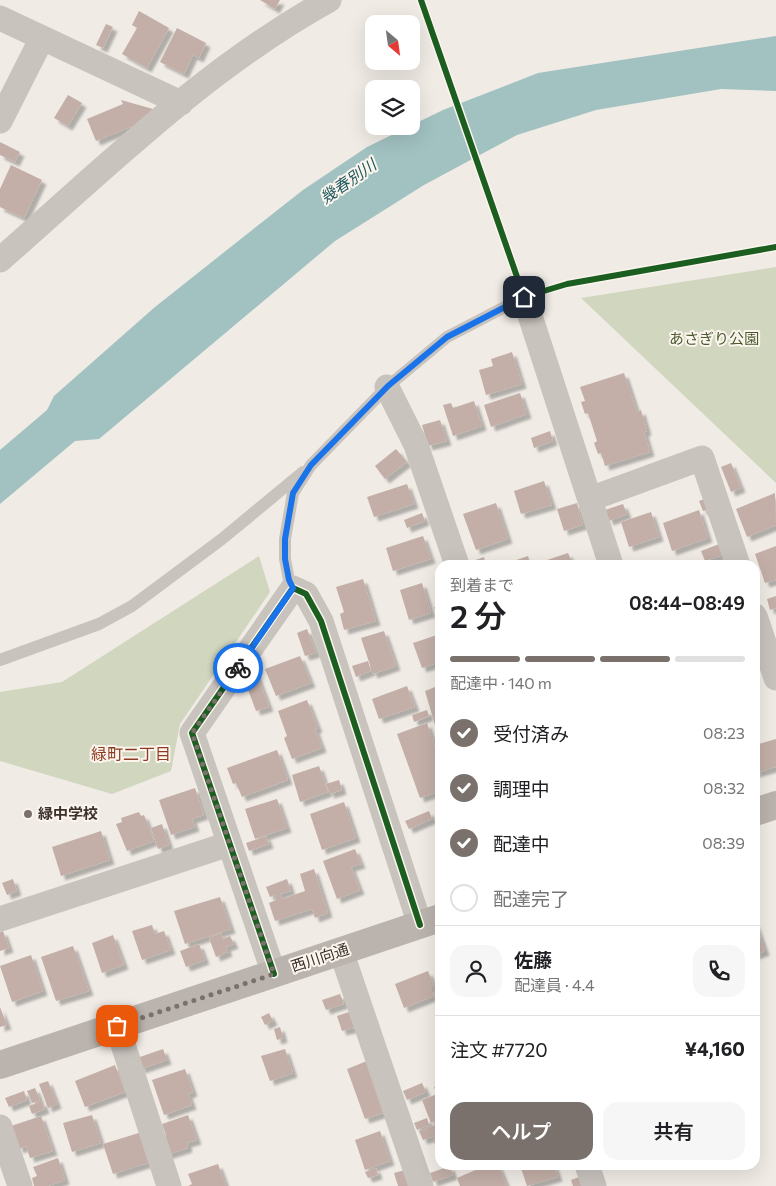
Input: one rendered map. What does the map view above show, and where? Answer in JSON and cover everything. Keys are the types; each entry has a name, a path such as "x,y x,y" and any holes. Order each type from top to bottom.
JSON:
{"street":[{"path":"0,260 150,126 259,42 329,0"},
{"path":"0,18 181,103"},
{"path":"0,121 42,38"},
{"path":"524,297 609,560"},
{"path":"388,386 416,445 455,560"},
{"path":"590,499 702,458 736,560"},
{"path":"274,974 192,733 293,588 306,594 320,621 430,921"},
{"path":"760,631 776,678"},
{"path":"760,810 776,805"},
{"path":"0,919 229,844"},
{"name":"西川向通","path":"0,1065 430,921"},
{"path":"341,951 421,1186"},
{"path":"117,1026 169,1186"},
{"path":"0,1128 20,1186"},
{"path":"589,1170 594,1186"}],"lane":[{"path":"0,660 99,624 132,606 222,539 311,465 388,386 447,337 524,297"},
{"path":"293,588 289,580 285,559 285,539 293,493 311,465"}],"green space":[{"name":"あさぎり公園","path":"776,267 776,483 581,298"},
{"path":"259,556 270,592 180,724 171,771 112,794 0,761 0,692 62,682"}],"water":[{"name":"幾春別川","path":"776,36 776,91 721,89 596,110 517,135 424,185 335,241 99,439 75,441 0,504 0,450 47,410 54,396 155,307 303,190 367,147 392,135 420,135 420,121 443,110 538,73"}],"building":[{"path":"260,0 280,0 275,9"},
{"path":"139,11 169,28 147,68 122,54 137,28 132,25"},
{"path":"106,24 113,27 103,48 96,45"},
{"path":"177,28 206,43 199,58 193,55 184,74 160,62"},
{"path":"68,95 82,103 68,126 54,118"},
{"path":"121,100 153,109 132,131 130,127 96,141 87,119 123,104"},
{"path":"0,142 20,152 15,162 0,155"},
{"path":"11,165 42,180 24,218 0,207 0,189"},
{"path":"512,352 522,384 486,395 479,370 493,366 491,359"},
{"path":"624,373 637,412 641,410 647,431 644,432 650,452 605,466 601,453 598,454 594,443 597,441 588,413 585,414 581,402 585,401 580,387"},
{"path":"520,393 527,414 491,427 484,405"},
{"path":"474,401 482,426 453,436 443,405 451,403 453,408"},
{"path":"440,420 447,441 428,446 422,425"},
{"path":"550,431 553,441 534,448 531,438"},
{"path":"396,449 407,462 385,479 375,466"},
{"path":"731,463 741,488 731,492 721,467"},
{"path":"544,481 552,505 521,514 514,491"},
{"path":"407,484 414,504 374,517 367,497"},
{"path":"775,493 776,525 747,537 736,509"},
{"path":"707,498 710,509 703,511 699,501"},
{"path":"496,503 508,539 476,550 463,514"},
{"path":"577,503 583,525 564,531 557,509"},
{"path":"623,504 627,514 609,521 605,510"},
{"path":"699,510 708,538 672,551 663,523"},
{"path":"651,512 659,537 629,547 621,522"},
{"path":"422,513 425,521 407,528 404,520"},
{"path":"423,536 431,559 393,571 386,548"},
{"path":"722,543 726,554 705,560 701,551"},
{"path":"776,546 776,580 765,583 760,568 760,560 757,560 755,554"},
{"path":"568,553 571,560 547,560"},
{"path":"528,556 529,560 516,560"},
{"path":"363,579 376,621 344,630 340,614 344,612 336,587"},
{"path":"422,583 431,613 409,620 400,590"},
{"path":"776,596 776,608 770,610 767,599"},
{"path":"307,629 316,653 305,656 297,633"},
{"path":"384,631 396,666 373,674 361,638"},
{"path":"435,636 435,664 422,668 413,643"},
{"path":"300,656 311,683 276,696 265,669"},
{"path":"368,661 371,671 356,677 352,666"},
{"path":"256,673 269,707 256,711 247,687"},
{"path":"407,686 415,707 379,719 372,699"},
{"path":"435,687 435,725 425,691"},
{"path":"307,700 318,728 315,729 322,748 292,759 284,738 287,736 278,711"},
{"path":"427,710 429,716 414,722 412,715"},
{"path":"427,723 435,747 435,793 420,798 397,734"},
{"path":"776,739 776,767 760,772 760,744"},
{"path":"277,750 288,780 242,797 236,783 233,784 227,768"},
{"path":"319,766 328,792 300,802 292,775"},
{"path":"339,780 342,790 330,794 326,784"},
{"path":"195,788 204,815 192,819 195,827 171,835 159,800"},
{"path":"277,799 287,828 255,839 245,809"},
{"path":"344,802 356,838 322,850 310,814"},
{"path":"429,811 432,819 409,829 405,821"},
{"path":"139,812 141,816 144,815 154,841 127,851 116,824 122,822 121,818"},
{"path":"162,824 169,845 158,849 151,828"},
{"path":"101,831 110,860 61,876 52,847"},
{"path":"266,836 269,844 249,851 246,843"},
{"path":"355,849 361,864 351,867 360,890 337,899 323,861"},
{"path":"314,869 328,913 315,918 312,909 275,921 269,903 276,900 275,895 270,897 266,887 287,879 291,891 280,894 282,899 305,891 300,874"},
{"path":"13,879 17,891 7,895 2,883"},
{"path":"220,897 231,929 185,944 174,911"},
{"path":"152,925 155,934 164,931 171,950 142,960 132,931"},
{"path":"3,931 9,948 0,951 0,932"},
{"path":"221,933 223,939 230,936 234,944 226,947 228,952 216,957 209,938"},
{"path":"113,935 124,965 102,973 92,943"},
{"path":"760,936 765,951 760,953"},
{"path":"199,944 205,960 186,967 180,951"},
{"path":"73,946 89,991 56,1001 41,957"},
{"path":"31,955 43,991 12,1002 0,966"},
{"path":"428,971 434,986 430,988 434,996 404,1008 395,984"},
{"path":"340,994 344,1004 326,1010 322,1000"},
{"path":"0,1007 7,1025 0,1027"},
{"path":"349,1012 354,1028 342,1031 337,1016"},
{"path":"269,1013 273,1021 265,1025 261,1017"},
{"path":"280,1027 283,1038 277,1040 274,1029"},
{"path":"163,1049 167,1060 141,1069 137,1058"},
{"path":"285,1049 293,1073 270,1081 261,1056"},
{"path":"367,1061 386,1112 365,1119 347,1069"},
{"path":"115,1065 125,1092 85,1107 75,1081"},
{"path":"185,1069 193,1092 188,1094 192,1105 164,1115 152,1080"},
{"path":"48,1081 57,1104 48,1108 39,1084"},
{"path":"422,1083 426,1092 407,1100 403,1091"},
{"path":"35,1088 40,1100 32,1103 27,1091"},
{"path":"24,1091 27,1100 9,1107 5,1098"},
{"path":"435,1095 435,1121 431,1123 422,1100"},
{"path":"42,1101 45,1109 32,1114 29,1106"},
{"path":"92,1115 101,1143 72,1152 63,1123"},
{"path":"188,1115 197,1140 187,1143 188,1148 166,1155 160,1137 166,1135 162,1124"},
{"path":"41,1116 53,1151 30,1158 26,1146 19,1149 11,1126"},
{"path":"427,1118 429,1125 417,1130 414,1123"},
{"path":"435,1125 435,1136 423,1140 419,1131"},
{"path":"380,1131 390,1161 365,1170 355,1140"},
{"path":"142,1132 151,1162 113,1174 103,1144"},
{"path":"58,1158 65,1180 48,1186 34,1186 32,1178 37,1176 33,1167"},
{"path":"218,1164 226,1186 188,1186 192,1184 188,1174"},
{"path":"376,1168 378,1175 368,1178 365,1172"},
{"path":"405,1170 409,1186 398,1186 394,1173"},
{"path":"439,1170 451,1170 453,1175 433,1182 430,1173"},
{"path":"475,1170 500,1170 507,1186 460,1186 457,1178"},
{"path":"522,1170 556,1170 558,1177 527,1186"},
{"path":"579,1177 583,1186 573,1186 571,1180"}],"cycle path":[{"path":"421,0 524,297 567,284 776,247"},
{"path":"274,974 192,733 293,588 306,594 321,621 420,925"}],"way so far":[{"path":"117,1026 274,974 192,733 238,668"}],"place":[{"name":"緑中学校","path":"28,814"}],"district":[{"name":"緑町二丁目","path":"131,754"}],"route":[{"path":"238,668 293,588 289,580 285,559 285,539 293,493 311,465 388,386 447,337 524,297"}]}
